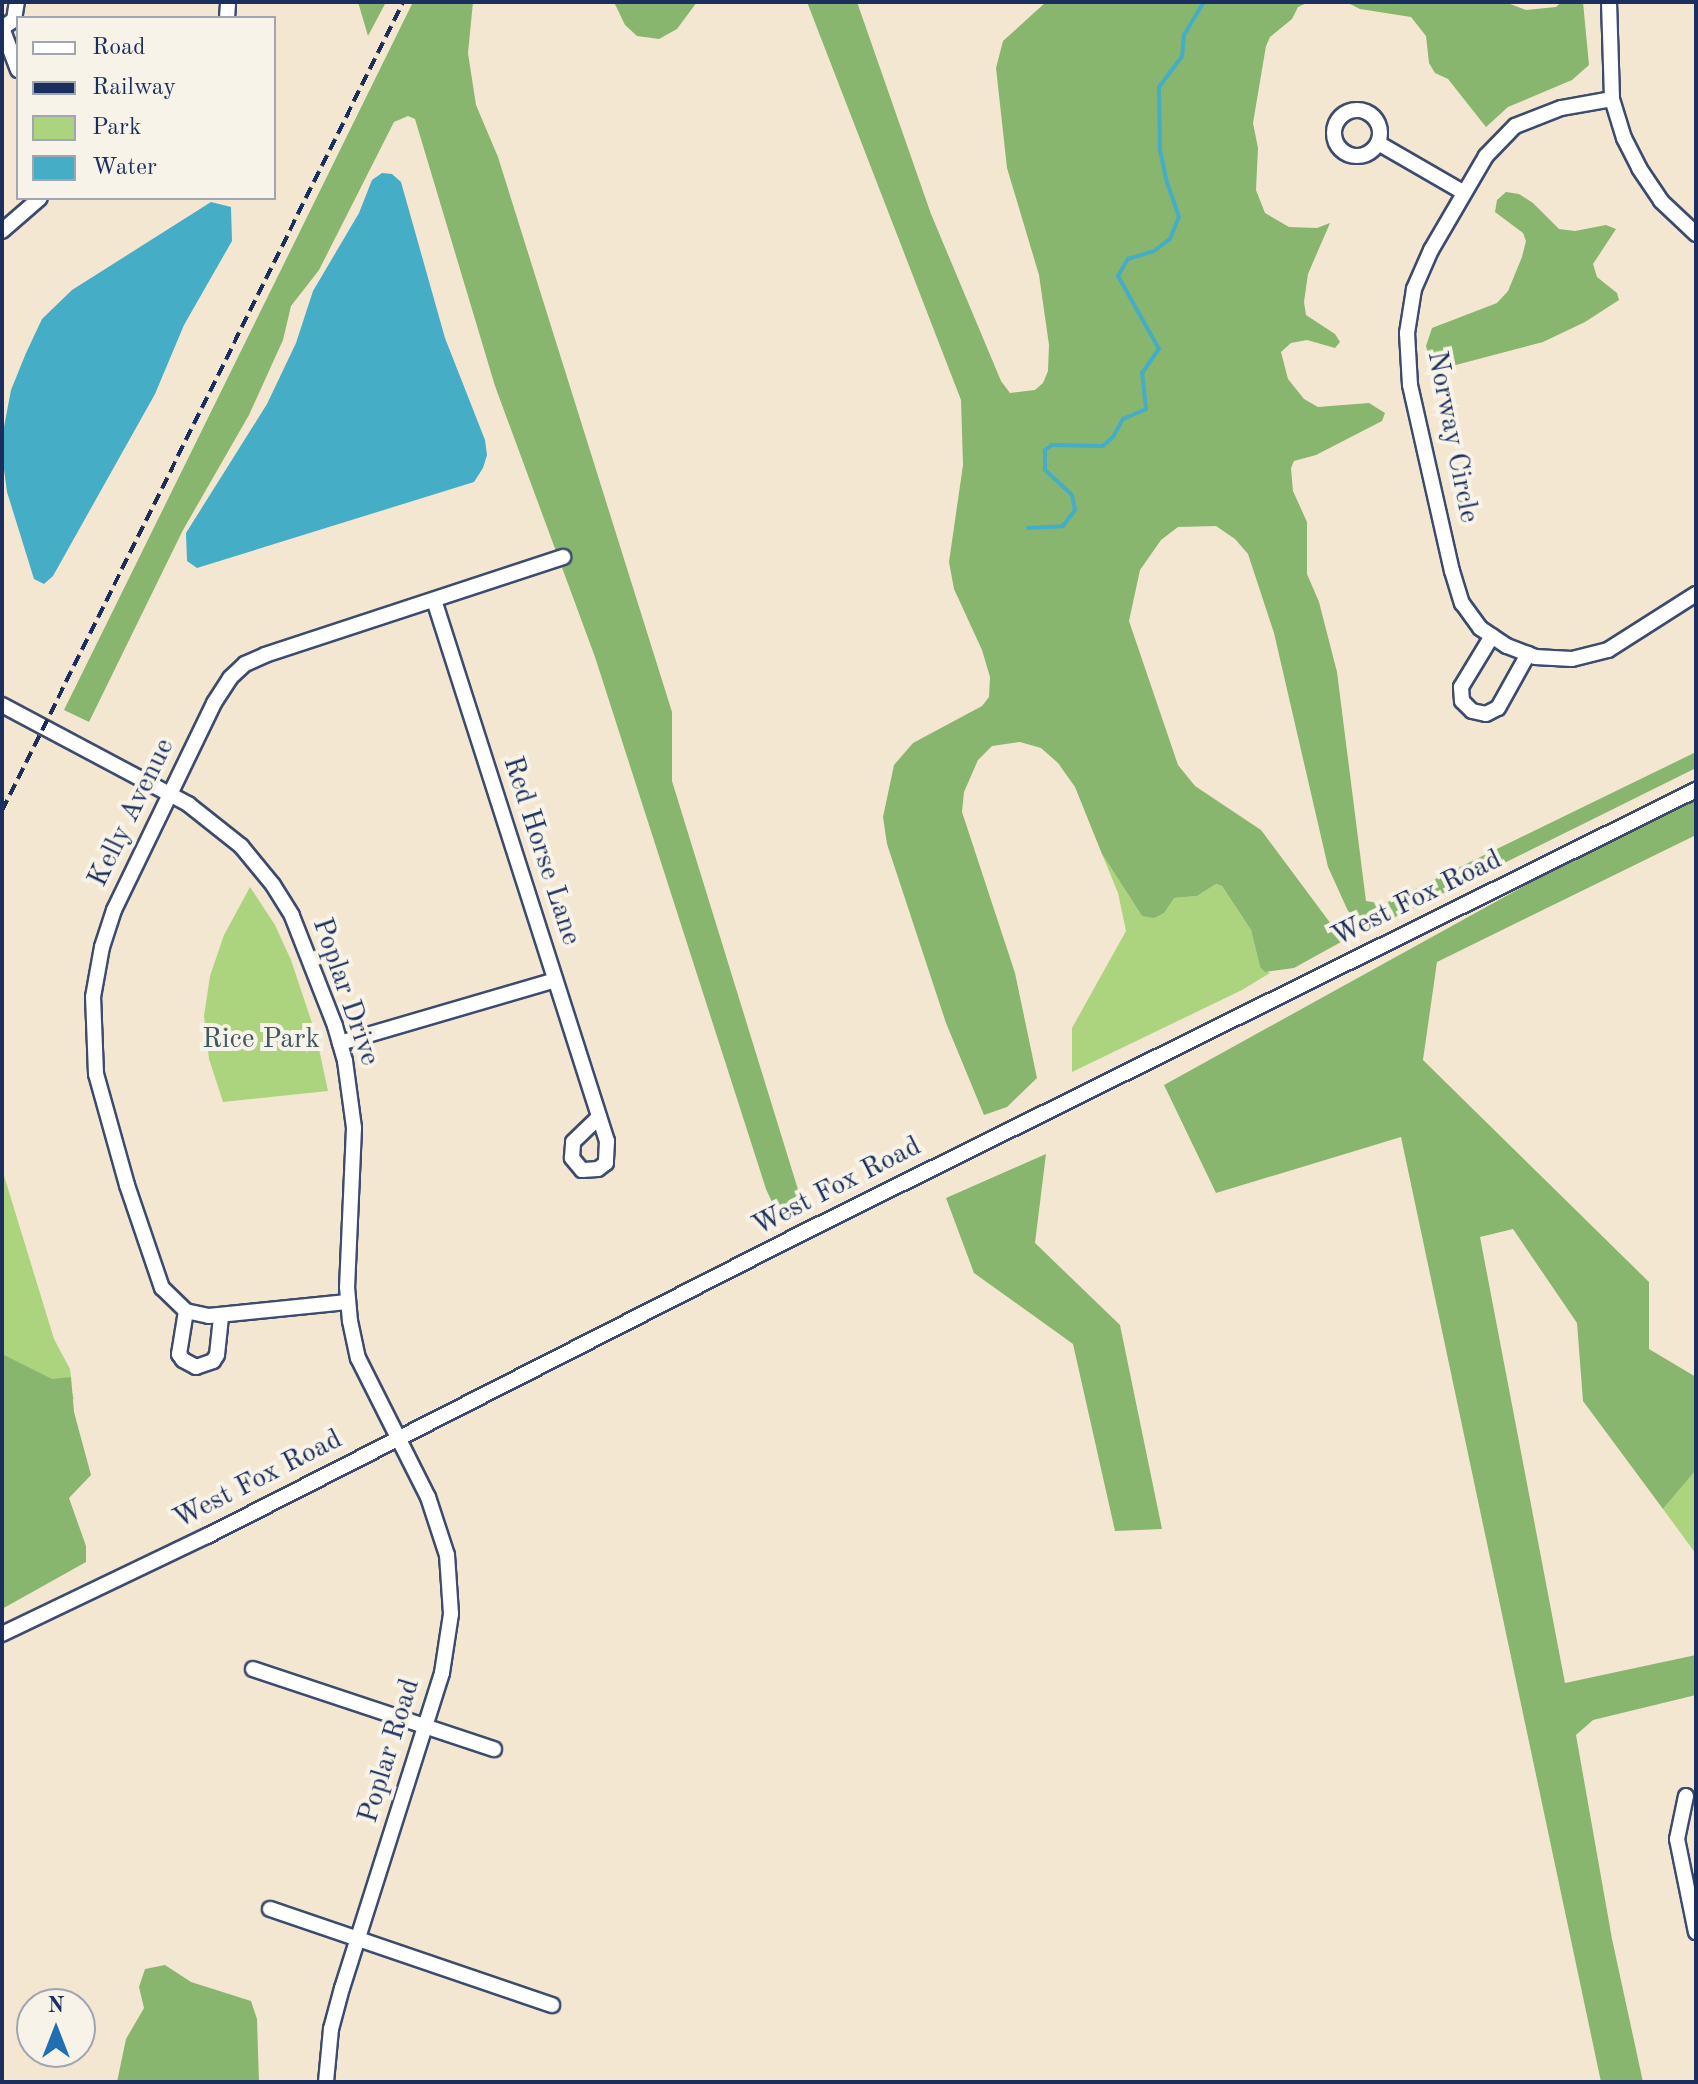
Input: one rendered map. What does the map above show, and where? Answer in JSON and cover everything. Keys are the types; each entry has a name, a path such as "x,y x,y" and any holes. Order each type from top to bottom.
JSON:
{"street":[{"path":"16,65 2,28 14,20 17,2"},
{"path":"1609,2 1612,99 1639,168 1661,201 1696,234"},
{"name":"Norway Circle","path":"1612,99 1561,108 1515,126 1486,156 1431,250 1414,289 1407,333 1410,385 1462,603 1480,628 1528,654 1572,659 1608,650 1696,594"},
{"path":"1378,143 1463,192"},
{"path":"2,231 38,200"},
{"name":"Kelly Avenue","path":"186,1311 173,1301 156,1278 101,1100 92,1036 93,997 114,910 214,703 230,678 245,664 265,655 563,557"},
{"name":"Red Horse Lane","path":"434,600 599,1117"},
{"path":"1492,636 1461,687 1462,701 1472,711 1486,714 1498,708 1528,654"},
{"name":"Poplar Drive","path":"2,705 171,794 230,836 273,885 307,949 340,1043 354,1128 347,1302 358,1358 398,1438"},
{"name":"West Fox Road","path":"2,1634 1696,790"},
{"path":"340,1043 555,980"},
{"path":"221,1316 217,1355 213,1361 196,1367 179,1354 186,1311 221,1316 347,1302"},
{"name":"Poplar Road","path":"326,2082 331,2029 442,1673 451,1614 447,1555 428,1497 398,1438"},
{"path":"253,1669 425,1729 494,1749"},
{"path":"1686,1796 1677,1839 1696,1932"},
{"path":"270,1909 552,2005"}],"green space":[{"path":"358,2 386,2 368,36"},
{"path":"413,2 473,2 468,53 476,105 498,157 672,712 672,781 800,1196 798,1212 787,1216 776,1211 766,1189 595,657 495,386 415,119 408,116 394,122 319,270 291,306 283,340 249,415 183,530 89,722 64,710"},
{"path":"614,2 697,2 677,29 659,39 637,36 625,25"},
{"path":"807,2 857,2 931,214 1001,381 1010,393 1035,390 1043,383 1048,371 1049,345 1039,275 1007,168 996,68 1003,41 1046,2 1309,2 1298,7 1292,19 1270,37 1266,46 1253,123 1258,148 1256,190 1265,213 1289,227 1317,228 1330,223 1308,274 1304,302 1306,315 1335,334 1340,342 1335,348 1307,340 1291,343 1281,352 1288,379 1304,399 1318,407 1369,403 1385,413 1382,421 1316,455 1294,461 1291,468 1293,491 1307,522 1307,574 1319,602 1337,672 1366,901 1384,904 1696,752 1696,768 1371,929 1348,911 1328,867 1274,633 1248,554 1235,539 1216,526 1178,527 1161,540 1140,570 1129,621 1178,765 1195,786 1261,830 1331,924 1350,937 1294,968 1265,972 1260,967 1251,930 1222,886 1216,884 1197,896 1174,898 1164,913 1154,918 1142,916 1102,854 1075,787 1058,763 1041,748 1020,742 992,746 978,760 964,792 962,812 1015,973 1037,1078 1007,1107 984,1115 946,1023 887,844 883,817 894,765 913,743 982,706 989,697 990,677 982,650 954,589 949,562 963,465 961,400"},
{"path":"1346,2 1505,2 1526,10 1556,7 1561,2 1583,2 1589,65 1572,80 1508,107 1486,127 1448,79 1435,73 1429,63 1426,36 1411,17 1360,9"},
{"path":"1506,192 1519,194 1533,203 1559,229 1575,231 1606,225 1616,229 1593,264 1597,277 1617,293 1619,300 1585,322 1543,342 1433,371 1426,346 1432,328 1497,303 1508,291 1522,257 1526,241 1523,233 1495,212 1497,200"},
{"path":"1696,791 1696,835 1437,962 1423,1060 1649,1282 1649,1349 1696,1377 1696,1470 1663,1509 1583,1401 1577,1323 1513,1229 1480,1237 1565,1683 1696,1655 1696,1695 1593,1720 1576,1735 1612,1939 1643,2082 1601,2082 1401,1137 1216,1193 1164,1085"},
{"path":"1102,854 1142,916 1174,898 1197,896 1216,884 1222,886 1251,930 1260,967 1270,973 1242,990 1072,1072 1072,1028 1126,931 1118,893"},
{"name":"Rice Park","path":"250,887 275,925 291,960 316,1035 328,1091 223,1102 209,1059 204,1016 210,976 224,935"},
{"path":"1046,1154 1035,1243 1120,1325 1162,1529 1115,1531 1073,1344 974,1273 946,1198"},
{"path":"2,1169 54,1339 70,1369 71,1377 67,1378 74,1399 2,1432"},
{"path":"2,1354 52,1379 71,1377 74,1412 91,1475 69,1498 86,1546 86,1562 2,1609"},
{"path":"1696,1470 1696,1554 1663,1509"},
{"path":"165,1965 191,1982 251,2001 257,2019 259,2082 117,2082 126,2039 144,2008 139,1987 145,1969"}],"water":[{"path":"382,173 392,174 401,182 445,338 485,440 487,455 483,468 474,482 197,568 187,561 186,533 267,404 296,343 313,291 359,213 372,180"},
{"path":"211,202 231,207 232,241 184,325 155,394 53,576 44,584 34,579 7,492 3,462 4,427 11,390 26,353 42,319 72,290"}],"waterway":[{"path":"1028,528 1063,526 1075,510 1072,495 1045,470 1045,450 1052,445 1103,446 1113,437 1123,419 1146,409 1142,373 1159,349 1118,276 1128,259 1154,251 1170,239 1179,217 1167,183 1160,149 1159,87 1182,57 1184,35 1204,2"}],"railway":[{"path":"2,811 403,2"}]}
